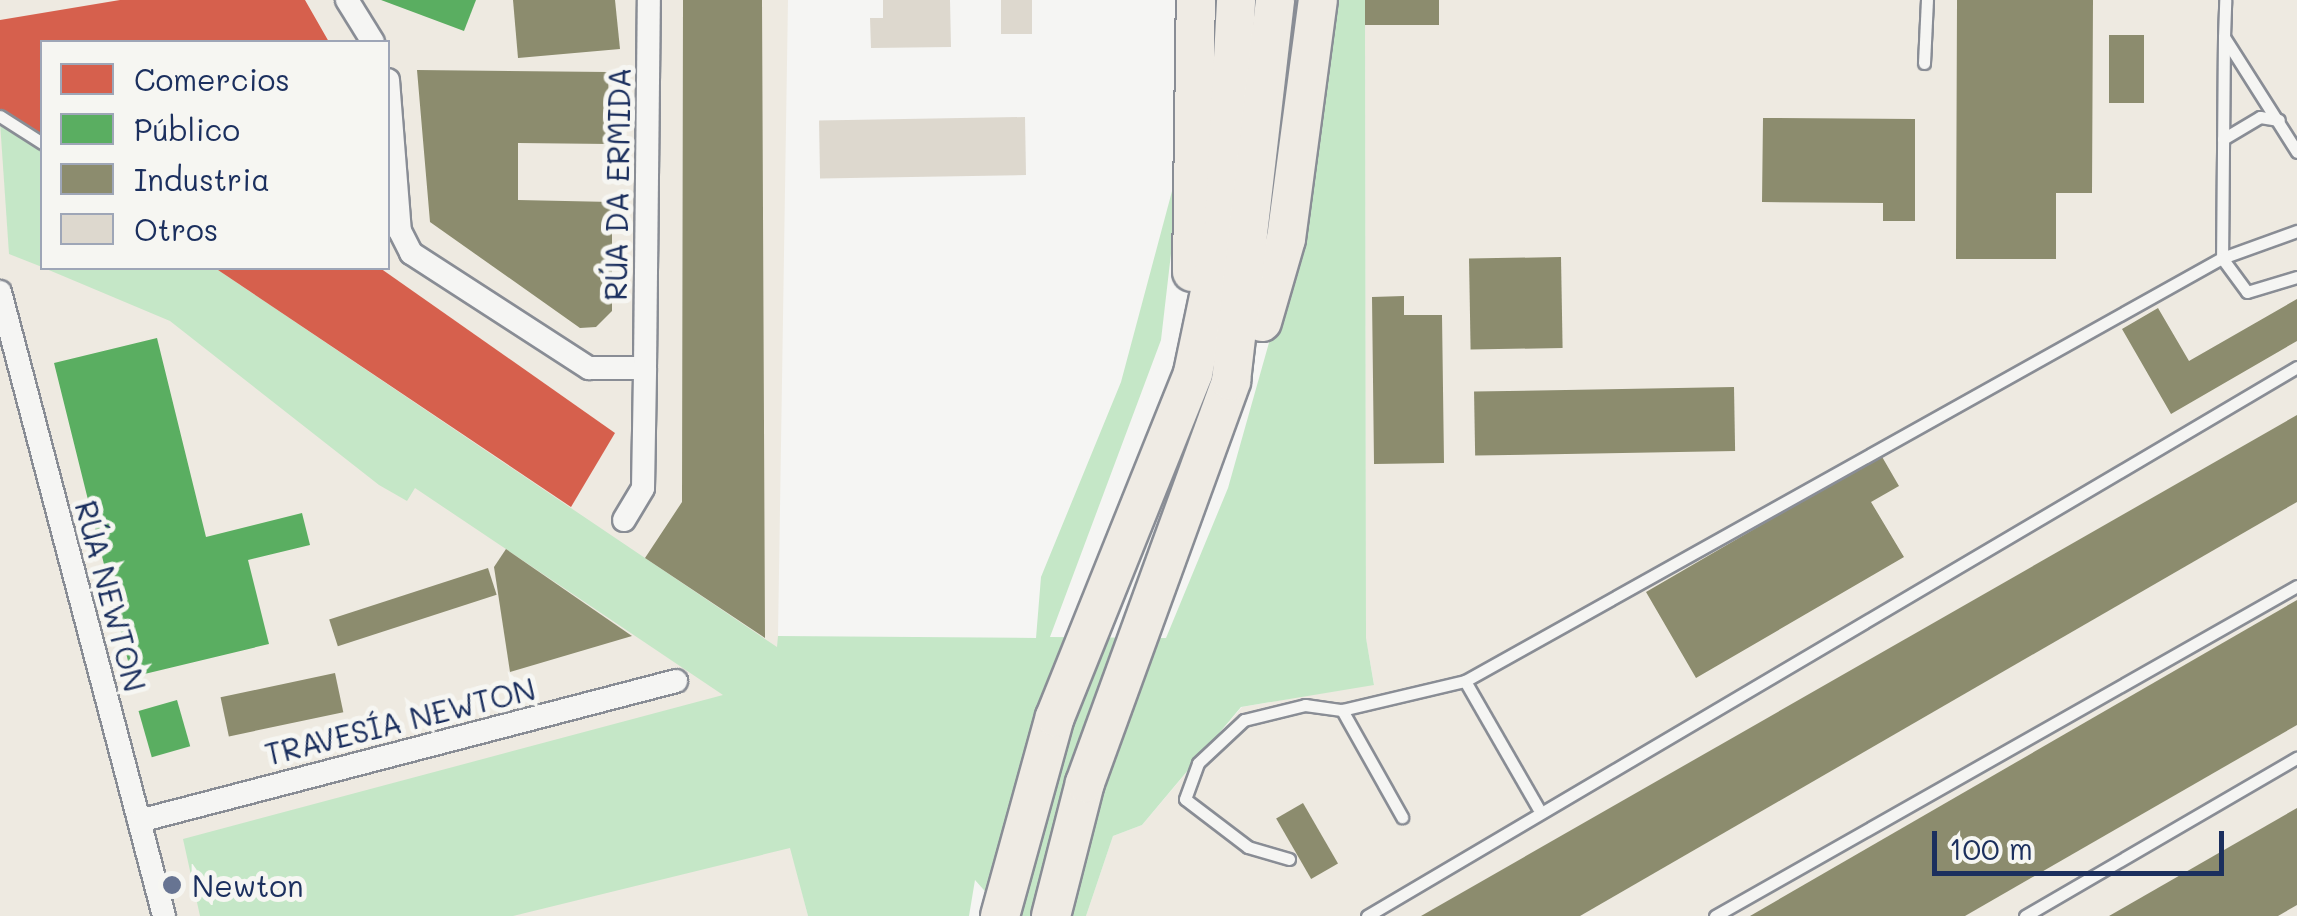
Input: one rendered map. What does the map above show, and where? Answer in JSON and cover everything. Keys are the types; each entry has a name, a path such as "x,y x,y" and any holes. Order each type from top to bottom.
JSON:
{"highway":[{"path":"1157,466 1196,243 1196,0"},
{"path":"1000,916 1034,780 1193,372 1224,224 1236,0"},
{"path":"1055,904 1144,617 1231,380 1275,0"},
{"path":"1231,380 1256,345 1286,239 1318,0"}],"street":[{"path":"347,0 372,40"},
{"name":"RÚA DA ERMIDA","path":"624,520 643,488 648,0"},
{"path":"390,105 400,231 411,254 589,368 645,368"},
{"name":"RÚA NEWTON","path":"0,296 164,916"},
{"name":"TRAVESÍA NEWTON","path":"139,820 676,682"}],"lane":[{"path":"1924,63 1927,0"},
{"path":"2224,0 2222,258 2247,292 2297,276"},
{"path":"2224,37 2297,152"},
{"path":"0,116 40,142"},
{"path":"2223,138 2260,116 2279,120"},
{"path":"1289,858 1248,846 1185,799 1198,763 1244,720 1305,705 1342,710 1465,682 2222,258 2295,236"},
{"path":"1367,916 1538,808 2297,367"},
{"path":"1714,916 2297,586"},
{"path":"1465,682 1538,808"},
{"path":"1342,710 1402,818"},
{"path":"2024,916 2297,758"}],"shaded area":[{"path":"0,0 788,0 778,636 791,848 808,916 0,916"},
{"path":"1365,0 2297,0 2297,916 1086,916 1113,836 1142,825 1242,707 1374,684 1366,639"}],"green space":[{"path":"1331,0 1365,0 1366,638 1374,685 1241,707 1142,825 1113,836 1086,916 1007,916 975,880 969,916 808,916 790,848 513,916 200,916 183,839 723,695 415,488 407,501 379,485 170,321 49,270 218,270 777,647 778,636 1036,638 1041,577 1121,382 1183,150 1161,340 1050,637 1166,638 1228,488 1294,254"},
{"path":"0,122 40,150 40,266 9,254"}],"building: Comercios":[{"path":"120,0 305,0 328,40 40,40 40,134 0,109 0,20"},
{"path":"218,270 383,270 615,433 571,507"}],"building: Público":[{"path":"381,0 476,0 464,31"},
{"path":"157,338 206,537 302,513 310,545 248,560 269,644 132,677 54,363"},
{"path":"177,700 190,746 152,757 139,711"}],"building: Industria":[{"path":"513,0 615,0 620,49 518,58"},
{"path":"683,0 762,0 765,638 645,558 682,502"},
{"path":"1365,0 1439,0 1439,25 1365,25"},
{"path":"1957,0 2093,0 2092,193 2056,193 2056,259 1956,259"},
{"path":"2109,35 2144,35 2144,103 2109,103"},
{"path":"417,70 608,72 610,144 518,143 518,200 612,202 612,311 596,327 580,328 430,222"},
{"path":"1763,118 1915,119 1915,221 1883,221 1883,203 1762,202"},
{"path":"1561,257 1563,348 1471,350 1469,259"},
{"path":"1404,296 1404,315 1442,315 1444,463 1374,464 1372,297"},
{"path":"2297,299 2297,341 2171,414 2122,329 2158,308 2189,361"},
{"path":"1734,387 1735,451 1475,456 1474,392"},
{"path":"2297,415 2297,502 1580,916 1421,916"},
{"path":"1881,455 1899,486 1871,502 1904,557 1696,678 1646,592"},
{"path":"506,549 632,636 510,672 494,567"},
{"path":"488,568 497,595 338,646 329,620"},
{"path":"2297,600 2297,725 1965,916 1750,916"},
{"path":"335,673 343,712 229,736 221,697"},
{"path":"1303,803 1338,864 1311,879 1276,819"},
{"path":"2297,808 2297,905 2278,916 2109,916"}],"building: Otros":[{"path":"883,0 950,0 951,47 871,48 870,18 883,18"},
{"path":"1001,0 1032,0 1032,34 1001,34"},
{"path":"1025,117 1026,175 820,179 819,121"}],"place":[{"name":"Newton","path":"172,885"}]}
